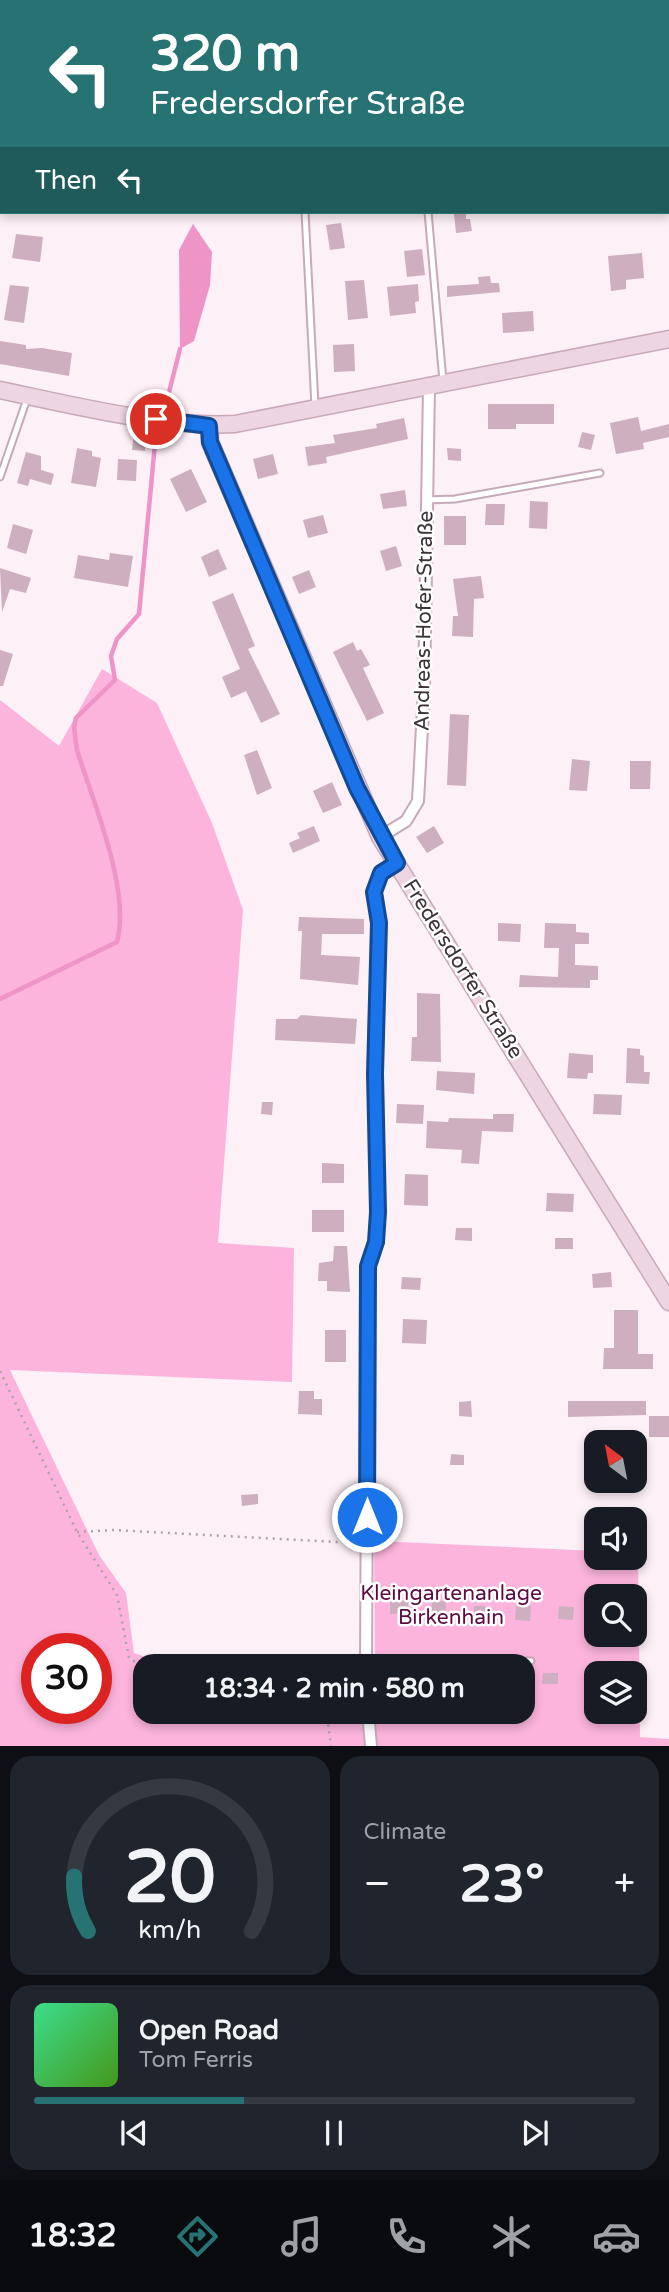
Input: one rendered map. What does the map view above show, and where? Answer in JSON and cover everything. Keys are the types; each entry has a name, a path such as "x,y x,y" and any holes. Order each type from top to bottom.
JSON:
{"street":[{"path":"0,390 209,426 316,409 669,339"},
{"name":"Andreas-Hofer-Straße","path":"380,837 406,821 418,802 424,691 427,500 436,385"},
{"name":"Fredersdorfer Straße","path":"209,426 210,442 380,837 669,1302"},
{"path":"366,1654 368,1266 376,1242 378,1212 375,1061 379,923 374,892 381,873 397,863"},
{"path":"369,1724 371,1746"}],"lane":[{"path":"305,214 312,390 316,409"},
{"path":"428,214 436,385"},
{"path":"0,477 27,396"},
{"path":"427,500 455,499 600,473"}],"path":[{"path":"0,1371 77,1532 117,1595 129,1658 133,1660"},
{"path":"77,1532 114,1530 367,1544"},
{"path":"328,1724 331,1746"}],"green space":[{"name":"Kleingartenanlage Birkenhain","path":"102,669 157,703 212,823 243,910 218,1243 294,1248 292,1382 10,1370 99,1555 126,1593 134,1653 137,1654 133,1654 133,1724 535,1724 535,1654 375,1654 374,1541 584,1550 584,1570 638,1570 638,1584 584,1584 584,1647 639,1647 639,1661 584,1661 584,1724 640,1724 640,1737 669,1739 669,1746 0,1746 0,700 59,746"}],"shaded area":[{"path":"193,224 212,252 210,285 194,341 180,349 179,250"}],"building":[{"path":"454,214 466,214 466,219 470,219 472,231 456,233"},
{"path":"341,223 345,248 330,250 326,225"},
{"path":"16,234 43,237 40,262 12,258"},
{"path":"422,249 425,275 407,277 404,251"},
{"path":"642,253 644,278 626,280 626,289 611,291 608,256"},
{"path":"490,276 491,283 499,283 500,292 447,297 447,286 479,284 478,277"},
{"path":"364,280 368,318 348,320 345,281"},
{"path":"418,284 419,301 415,302 416,313 390,316 387,287"},
{"path":"10,285 29,287 24,323 4,320"},
{"path":"533,311 534,331 503,333 502,313"},
{"path":"0,341 26,345 26,349 42,348 72,353 69,376 0,364"},
{"path":"354,344 355,371 334,372 333,345"},
{"path":"488,404 554,404 554,424 516,424 516,429 488,429"},
{"path":"638,417 641,431 669,424 669,437 643,443 644,449 616,454 610,423"},
{"path":"404,418 408,439 326,457 327,463 308,466 305,447 335,443 333,435 377,428 376,424"},
{"path":"582,432 595,435 591,450 578,447"},
{"path":"134,434 146,436 145,451 132,450"},
{"path":"77,448 92,451 92,456 101,458 96,487 71,483"},
{"path":"447,448 461,449 461,461 448,460"},
{"path":"26,452 41,456 41,470 54,474 51,485 30,479 28,486 17,483"},
{"path":"273,454 278,474 258,479 253,459"},
{"path":"118,459 137,460 136,481 117,480"},
{"path":"191,469 207,502 186,512 170,479"},
{"path":"405,490 407,506 383,509 380,494"},
{"path":"530,501 548,502 547,529 529,528"},
{"path":"486,504 505,504 504,525 485,525"},
{"path":"323,515 328,533 308,538 303,520"},
{"path":"444,516 466,516 466,545 444,545"},
{"path":"13,524 33,530 26,554 7,548"},
{"path":"396,546 402,566 386,571 380,551"},
{"path":"218,549 227,569 209,577 201,557"},
{"path":"110,553 133,556 128,587 74,578 78,555 109,560"},
{"path":"0,568 31,578 26,593 10,589 2,612"},
{"path":"309,570 316,587 299,594 292,577"},
{"path":"481,576 484,598 474,599 473,637 452,636 453,616 458,616 453,579"},
{"path":"233,593 255,646 248,649 280,714 261,723 246,691 231,698 222,677 240,669 212,602"},
{"path":"353,642 357,651 361,649 370,665 363,668 384,713 367,721 333,652"},
{"path":"0,650 13,654 3,686 0,686"},
{"path":"450,714 469,715 466,786 447,785"},
{"path":"257,750 272,788 257,795 244,755"},
{"path":"572,759 590,761 587,791 569,790"},
{"path":"630,761 651,761 650,789 630,789"},
{"path":"332,782 342,805 323,813 313,791"},
{"path":"314,826 320,841 293,853 289,843 300,838 297,833"},
{"path":"434,826 444,843 427,853 416,837"},
{"path":"299,917 364,919 364,934 322,934 321,955 360,957 358,985 300,979 302,931 298,931"},
{"path":"498,923 521,924 520,942 498,941"},
{"path":"545,923 576,924 576,932 589,933 589,944 575,944 575,965 598,966 598,980 590,980 590,988 519,987 520,975 558,977 559,948 544,948"},
{"path":"417,993 440,994 441,1062 411,1061 412,1037 417,1037"},
{"path":"301,1015 357,1019 355,1044 275,1040 276,1019 297,1019"},
{"path":"627,1048 640,1049 640,1055 644,1056 644,1072 650,1072 649,1084 626,1083"},
{"path":"569,1053 593,1055 593,1073 588,1073 587,1079 567,1078"},
{"path":"437,1071 475,1073 474,1094 436,1090"},
{"path":"594,1094 622,1095 621,1115 593,1114"},
{"path":"262,1102 273,1102 272,1115 261,1114"},
{"path":"397,1104 424,1105 423,1124 396,1123"},
{"path":"493,1114 514,1114 513,1132 482,1131 479,1164 461,1163 462,1150 426,1148 427,1121 448,1122 449,1118 493,1119"},
{"path":"322,1163 344,1164 344,1183 322,1183"},
{"path":"405,1174 428,1175 428,1206 404,1205"},
{"path":"547,1193 574,1194 573,1212 546,1211"},
{"path":"312,1210 344,1210 344,1232 312,1232"},
{"path":"456,1228 472,1228 472,1241 455,1240"},
{"path":"555,1238 573,1238 573,1249 555,1249"},
{"path":"334,1246 347,1246 350,1292 327,1291 327,1281 318,1281 319,1263 333,1261"},
{"path":"611,1272 612,1287 593,1288 592,1274"},
{"path":"402,1277 421,1278 420,1290 401,1289"},
{"path":"614,1310 638,1310 638,1354 653,1354 653,1369 603,1369 604,1348 614,1348"},
{"path":"403,1319 427,1320 426,1344 402,1343"},
{"path":"325,1330 346,1330 346,1362 325,1362"},
{"path":"299,1391 314,1391 314,1399 322,1399 322,1415 298,1414"},
{"path":"471,1401 472,1417 459,1416 459,1402"},
{"path":"568,1401 646,1401 646,1415 568,1417"},
{"path":"649,1416 669,1416 669,1437 649,1437"},
{"path":"451,1454 464,1455 464,1465 450,1465"},
{"path":"258,1494 258,1504 242,1506 241,1495"},
{"path":"390,1600 408,1600 408,1614 390,1614"},
{"path":"446,1601 446,1618 431,1618 432,1602"},
{"path":"516,1605 531,1606 530,1621 515,1620"},
{"path":"474,1606 485,1606 485,1619 474,1619"},
{"path":"559,1606 574,1607 573,1620 558,1619"},
{"path":"543,1673 558,1673 558,1684 542,1684"}],"waterway":[{"path":"163,416 180,349"},
{"path":"0,999 117,942 120,921 115,872 77,750 74,727 76,718 115,680 111,656 117,639 139,614 159,424"}],"route":[{"path":"156,419 209,426 210,442 357,788 380,837 397,863 381,873 375,883 374,892 379,923 375,1074 378,1212 376,1242 368,1266 367,1517"}]}
